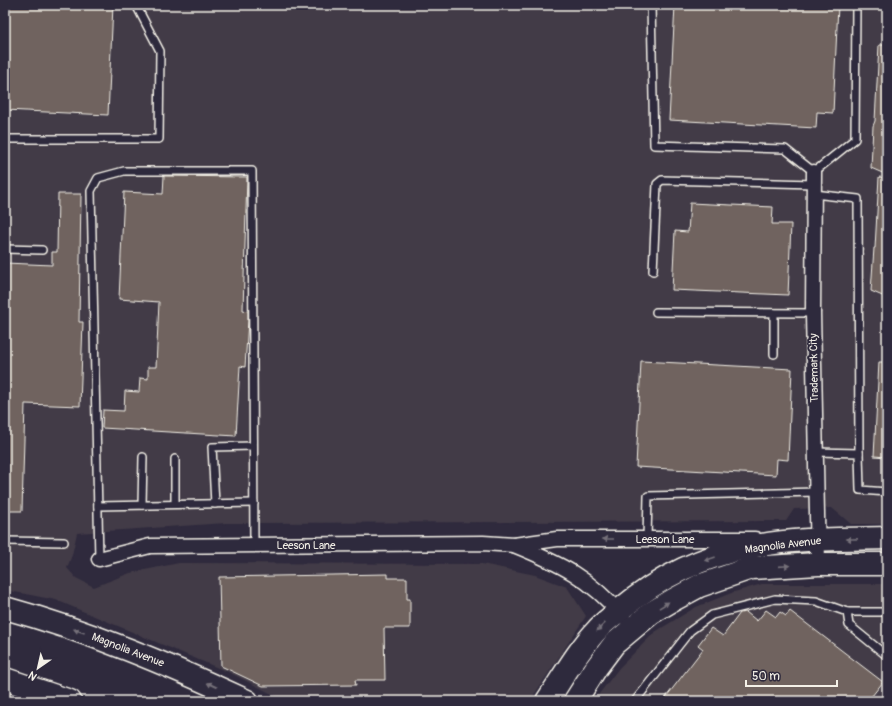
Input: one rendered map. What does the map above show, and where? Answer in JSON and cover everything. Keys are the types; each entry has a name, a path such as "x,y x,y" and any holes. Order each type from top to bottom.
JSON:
{"main road":[{"name":"Magnolia Avenue","path":"547,701 578,655 598,629 638,595 662,580 690,566 750,547 817,539 887,538"},
{"name":"Magnolia Avenue","path":"575,701 596,668 614,644 651,613 699,586 751,568 818,564 887,564"},
{"name":"Magnolia Avenue","path":"5,608 66,626 115,644 180,670 247,701"},
{"path":"5,679 70,701"}],"street":[{"name":"Trademark City","path":"814,183 813,313 818,564"},
{"name":"Leeson Lane","path":"99,559 150,546 483,543 514,545 557,540 817,539"},
{"name":"Leeson Lane","path":"514,545 568,570 589,583 608,599 633,629"}],"lane":[{"path":"5,139 159,139 160,51 136,5"},
{"path":"652,5 654,145 785,149 814,183"},
{"path":"814,183 855,139 856,5"},
{"path":"99,559 90,191 98,178 124,171 252,171 254,545"},
{"path":"653,271 656,184 662,180 814,183 858,199 860,490 887,492"},
{"path":"5,249 42,250"},
{"path":"656,312 813,313"},
{"path":"774,313 774,354"},
{"path":"215,504 212,447 254,446"},
{"path":"816,452 859,453"},
{"path":"142,505 143,457"},
{"path":"174,504 175,459"},
{"path":"647,539 648,496 816,492"},
{"path":"98,506 254,503"},
{"path":"5,541 64,542"},
{"path":"635,701 690,631 712,615 775,599 816,601 847,612 887,612"},
{"path":"847,612 849,625 887,656"}],"shaded area":[{"path":"5,5 887,5 887,524 851,524 832,508 794,509 786,521 226,523 77,533 72,555 67,568 76,578 94,587 130,573 179,563 482,564 535,575 567,587 586,616 530,701 286,701 230,673 56,600 5,590"},
{"path":"762,584 887,584 887,701 599,701 599,694 619,668 655,632 696,607 734,592"}],"building":[{"path":"5,5 113,5 108,115 5,110"},
{"path":"675,5 838,5 833,113 817,112 816,128 669,120"},
{"path":"879,45 887,45 887,175 871,168"},
{"path":"164,176 247,177 243,310 248,311 248,320 245,367 240,366 236,436 102,428 103,410 124,411 125,391 139,392 140,378 148,379 148,367 156,367 159,302 119,299 124,192 163,194"},
{"path":"879,177 887,178 887,298 871,291"},
{"path":"58,194 81,194 79,322 83,322 80,406 25,404 22,511 5,511 5,263 52,265 52,252 57,252"},
{"path":"690,203 773,207 772,224 791,224 788,295 672,290 675,231 688,232"},
{"path":"641,361 792,369 788,460 777,459 776,475 636,467"},
{"path":"879,362 887,362 887,457 874,456"},
{"path":"388,574 388,578 407,578 407,599 410,599 410,628 384,628 385,680 355,680 356,685 263,686 221,666 219,577"},
{"path":"766,610 776,617 780,612 786,616 790,611 883,682 868,701 663,701 703,649 698,645 711,628 723,636 740,613 746,612 757,621"}]}
